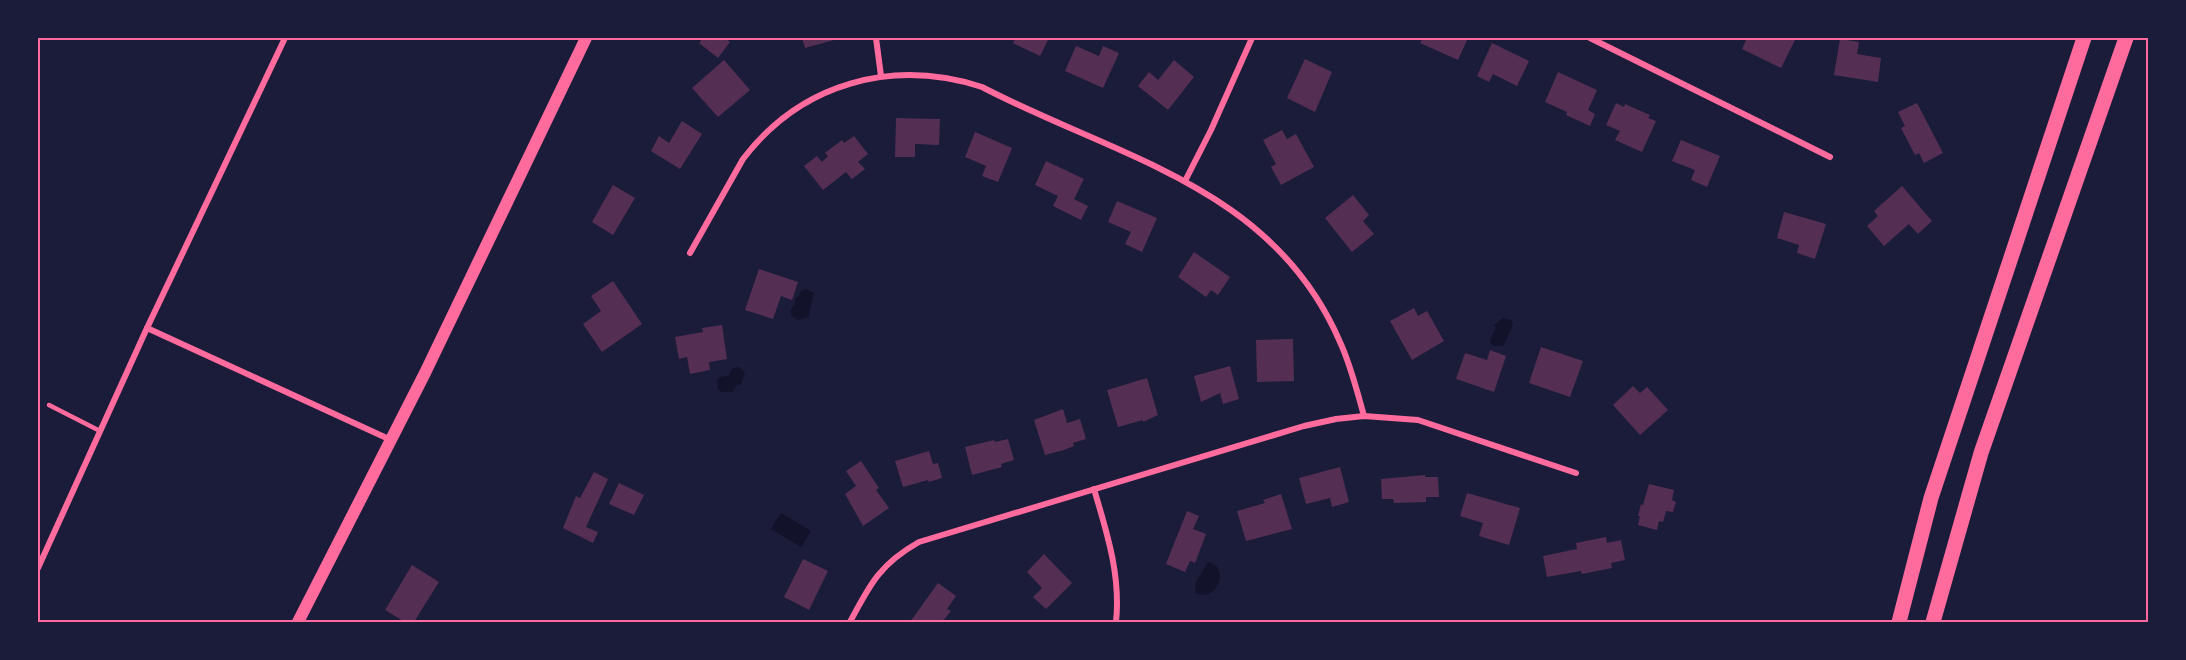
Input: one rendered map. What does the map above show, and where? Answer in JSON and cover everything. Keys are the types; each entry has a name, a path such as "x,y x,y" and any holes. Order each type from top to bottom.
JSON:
{"highway":[{"path":"1899,622 1931,498 2084,38"},
{"path":"1932,622 1981,453 2126,38"}],"main road":[{"path":"298,622 391,440 586,38"}],"street":[{"path":"38,568 147,328 285,38"},
{"path":"876,38 881,76"},
{"path":"1185,181 1211,130 1252,38"},
{"path":"1590,38 1830,157"},
{"path":"690,253 743,159 781,119 801,105 835,88 881,76 934,76 963,81 982,87 1185,181 1247,220 1276,247 1318,301 1340,341 1352,372 1364,416"},
{"path":"147,328 391,440"},
{"path":"850,622 883,568 900,553 919,542 1304,426 1336,419 1364,416 1385,417 1432,424 1576,473"},
{"path":"1094,489 1116,570 1116,622"}],"lane":[{"path":"49,405 100,431"}],"shaded area":[{"path":"806,289 814,293 809,317 798,320 792,316 790,311 795,304 795,298"},
{"path":"1503,318 1511,320 1513,325 1503,346 1492,346 1490,341 1496,328 1494,325"},
{"path":"738,367 745,373 741,384 737,385 732,392 722,392 718,389 717,380 728,376 733,368"},
{"path":"781,513 811,531 801,547 771,529"},
{"path":"1208,562 1215,565 1218,570 1220,576 1218,583 1210,593 1204,595 1196,593 1195,584"}],"building":[{"path":"703,38 725,38 730,42 718,58 699,43"},
{"path":"802,38 833,38 834,40 805,48"},
{"path":"1016,38 1049,38 1040,56 1013,43"},
{"path":"1423,38 1468,38 1458,60 1420,43"},
{"path":"1747,38 1796,38 1781,68 1742,49"},
{"path":"1840,39 1859,42 1857,54 1881,58 1878,82 1834,75"},
{"path":"1492,43 1529,61 1517,86 1493,74 1489,82 1477,76"},
{"path":"1076,46 1099,56 1103,46 1119,53 1103,88 1065,71"},
{"path":"1305,59 1332,72 1315,112 1287,98"},
{"path":"724,60 750,90 718,117 692,88"},
{"path":"1174,60 1194,77 1168,110 1138,86 1149,72 1158,80"},
{"path":"1558,72 1597,90 1588,110 1595,114 1590,126 1545,102"},
{"path":"1616,103 1624,107 1625,104 1650,115 1648,118 1656,121 1642,152 1615,140 1620,131 1606,125"},
{"path":"1917,103 1943,153 1924,163 1919,153 1915,155 1901,128 1905,126 1898,112"},
{"path":"896,118 940,119 939,145 915,144 915,157 895,157"},
{"path":"682,121 702,134 680,169 651,151 659,136 669,143"},
{"path":"1282,130 1287,139 1296,134 1314,167 1281,185 1271,167 1276,164 1263,140"},
{"path":"975,132 1012,148 998,182 982,176 986,166 965,157"},
{"path":"854,136 868,154 858,162 865,169 852,179 846,172 823,190 804,166 817,156 822,162 828,156 825,153 842,140 844,143"},
{"path":"1681,140 1720,156 1707,187 1691,180 1695,170 1672,161"},
{"path":"1046,161 1084,179 1074,199 1088,206 1081,220 1053,206 1058,196 1035,185"},
{"path":"613,185 635,198 613,235 592,222"},
{"path":"1902,186 1932,221 1918,234 1909,224 1884,246 1867,226 1878,216 1874,211"},
{"path":"1353,195 1369,215 1363,221 1374,234 1352,252 1325,218"},
{"path":"1117,201 1157,218 1142,252 1125,244 1131,232 1108,222"},
{"path":"1784,212 1826,224 1815,259 1797,253 1799,245 1777,238"},
{"path":"1194,252 1230,277 1218,295 1211,290 1206,297 1178,277"},
{"path":"759,269 798,282 792,300 781,296 773,319 745,310"},
{"path":"613,281 642,324 602,352 583,324 601,311 591,296"},
{"path":"1414,308 1418,316 1427,311 1444,341 1412,360 1390,321"},
{"path":"722,325 727,359 709,362 710,370 690,374 687,357 679,359 675,337 703,332 702,328"},
{"path":"1293,339 1294,381 1257,382 1256,340"},
{"path":"1541,347 1583,361 1570,397 1529,383"},
{"path":"1490,350 1506,356 1494,392 1456,379 1465,353 1487,360"},
{"path":"1230,366 1239,399 1223,404 1220,393 1201,402 1194,376"},
{"path":"1147,378 1158,415 1143,422 1143,420 1118,427 1107,390"},
{"path":"1633,386 1640,393 1647,387 1668,410 1640,435 1613,405"},
{"path":"1063,409 1067,423 1080,419 1086,439 1073,443 1074,446 1064,450 1045,455 1034,420"},
{"path":"1008,439 1014,460 1001,464 1002,467 972,475 965,447"},
{"path":"929,451 933,464 938,463 942,478 903,487 895,461"},
{"path":"861,461 879,488 876,490 889,508 863,526 845,494 856,486 846,471"},
{"path":"1340,467 1349,502 1332,507 1330,498 1306,504 1299,478"},
{"path":"594,472 608,479 586,527 598,532 593,543 563,528 576,496 580,498"},
{"path":"1425,475 1425,477 1438,477 1439,497 1426,497 1426,502 1394,503 1393,499 1382,499 1381,479"},
{"path":"619,483 644,495 634,515 609,504"},
{"path":"1649,484 1674,490 1672,500 1676,502 1673,512 1666,511 1663,522 1659,521 1657,530 1638,525 1641,504 1643,505"},
{"path":"1467,493 1520,508 1509,545 1479,536 1483,523 1460,516"},
{"path":"1281,494 1292,529 1246,541 1237,511 1265,503 1263,500"},
{"path":"1187,511 1199,516 1193,529 1206,534 1195,563 1190,561 1185,572 1166,564"},
{"path":"1606,537 1607,543 1621,540 1625,560 1611,563 1612,568 1582,574 1581,571 1547,577 1543,556 1577,549 1576,543"},
{"path":"1044,554 1072,583 1046,609 1033,597 1042,588 1027,572"},
{"path":"803,559 828,571 809,610 784,597"},
{"path":"412,565 439,582 414,622 405,622 385,610"},
{"path":"938,583 956,596 947,609 951,611 942,622 910,622"}]}
